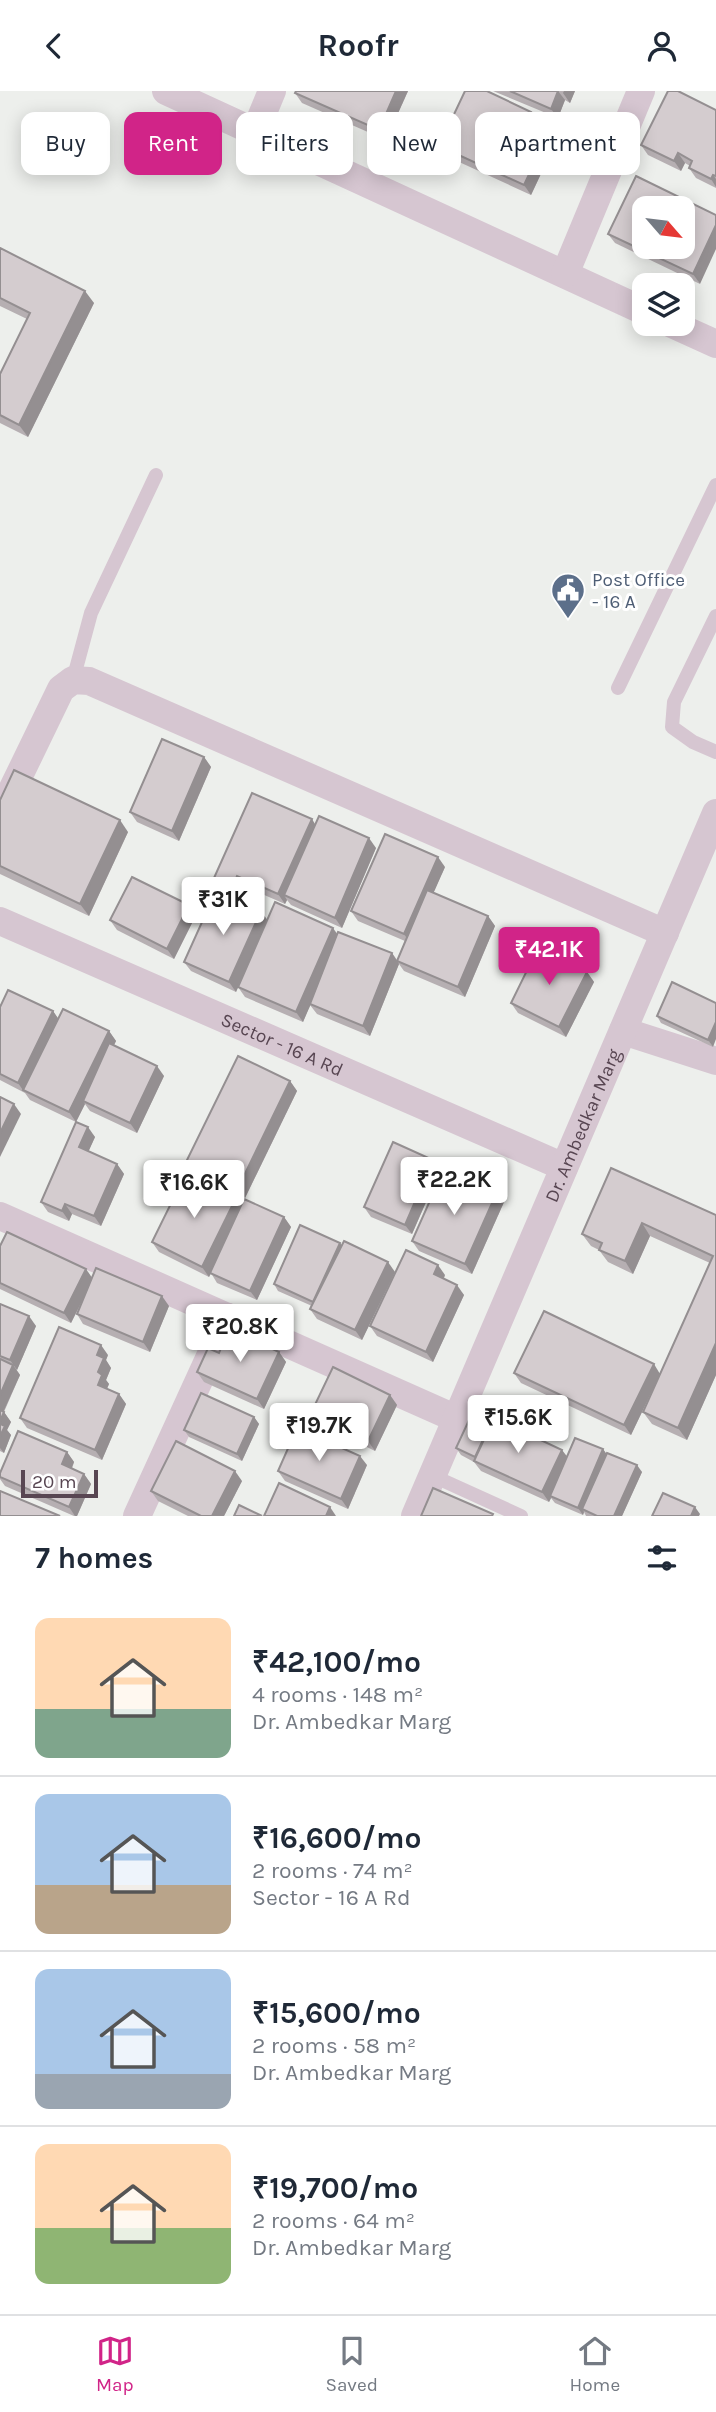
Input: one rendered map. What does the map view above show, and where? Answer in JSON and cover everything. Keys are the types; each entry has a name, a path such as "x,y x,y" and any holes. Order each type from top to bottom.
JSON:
{"street":[{"path":"166,91 236,123"},
{"path":"263,112 272,91"},
{"path":"565,275 641,91"},
{"path":"348,175 632,306"},
{"path":"695,334 716,344"},
{"path":"0,815 61,689 74,680 89,681 150,704 665,933"},
{"name":"Dr. Ambedkar Marg","path":"415,1516 716,813"},
{"name":"Sector - 16 A Rd","path":"0,921 565,1167"},
{"path":"623,1031 716,1061"},
{"path":"1,1219 457,1419"},
{"path":"137,1516 228,1317"}],"lane":[{"path":"74,680 91,613 156,475"},
{"path":"618,688 716,485"},
{"path":"716,616 674,702 672,727 693,742 716,752"},
{"path":"433,1476 521,1516"}],"building":[{"path":"396,91 387,112 367,112 367,125 353,119 353,112 338,112 295,93"},
{"path":"465,91 487,91 531,112 475,112 475,163 461,156 461,112 455,112"},
{"path":"510,91 558,91 551,109"},
{"path":"668,91 678,91 716,110 716,176 713,175 711,179 689,168 692,161 678,153 674,161 641,145"},
{"path":"502,175 529,175 524,185"},
{"path":"636,176 677,196 632,196 632,245 608,234"},
{"path":"695,205 716,215 716,225 693,273 661,259 695,259"},
{"path":"0,248 85,291 19,425 0,415 0,374 30,313 0,298"},
{"path":"162,739 204,757 172,831 130,812"},
{"path":"14,770 120,820 80,904 0,866 0,800"},
{"path":"252,793 312,819 278,894 237,876 233,886 214,878"},
{"path":"319,816 369,838 335,918 284,895"},
{"path":"385,834 438,857 404,934 351,911"},
{"path":"132,877 189,905 167,949 110,920"},
{"path":"427,890 488,916 458,987 397,961"},
{"path":"216,891 261,911 229,982 184,962"},
{"path":"275,902 333,928 296,1012 238,987"},
{"path":"338,932 392,953 363,1026 310,1004"},
{"path":"538,948 587,972 559,1027 511,1003"},
{"path":"672,982 716,1003 716,1022 708,1040 657,1016"},
{"path":"8,990 53,1011 18,1083 0,1074 0,1007"},
{"path":"63,1009 109,1031 69,1112 23,1090"},
{"path":"109,1043 157,1066 130,1123 83,1101"},
{"path":"238,1056 290,1081 238,1188 186,1162"},
{"path":"0,1097 14,1104 0,1133"},
{"path":"76,1122 88,1127 79,1147 117,1164 94,1216 65,1204 62,1211 41,1202"},
{"path":"393,1142 433,1160 405,1225 364,1207"},
{"path":"611,1168 716,1215 716,1343 678,1428 643,1412 713,1256 642,1223 625,1261 599,1250 602,1243 582,1234"},
{"path":"444,1169 497,1192 465,1264 412,1241"},
{"path":"186,1173 236,1198 202,1267 152,1242"},
{"path":"244,1199 284,1217 250,1291 210,1273"},
{"path":"300,1225 340,1243 313,1302 274,1284"},
{"path":"7,1232 86,1269 64,1313 0,1283 0,1246"},
{"path":"344,1241 388,1262 355,1330 310,1309"},
{"path":"406,1250 438,1265 434,1274 457,1285 426,1352 370,1326"},
{"path":"96,1268 162,1296 143,1342 77,1314"},
{"path":"0,1304 29,1316 10,1360 0,1356"},
{"path":"544,1311 654,1364 624,1425 514,1373"},
{"path":"59,1327 101,1345 97,1355 104,1358 98,1372 102,1375 98,1385 119,1394 95,1450 20,1418"},
{"path":"229,1329 279,1352 257,1399 197,1372 208,1348 219,1353"},
{"path":"0,1359 13,1365 0,1395"},
{"path":"333,1367 390,1395 368,1441 311,1413"},
{"path":"201,1393 254,1417 237,1454 184,1430"},
{"path":"476,1405 495,1414 475,1457 456,1448"},
{"path":"494,1418 562,1450 542,1492 474,1461"},
{"path":"297,1428 360,1456 341,1499 278,1471"},
{"path":"18,1431 67,1452 62,1464 84,1474 69,1507 0,1477"},
{"path":"575,1438 603,1449 578,1508 550,1496"},
{"path":"176,1441 235,1471 212,1516 201,1516 151,1491"},
{"path":"607,1453 637,1465 614,1516 597,1516 582,1509"},
{"path":"279,1483 330,1507 326,1516 264,1516"},
{"path":"433,1488 493,1514 421,1516"},
{"path":"0,1491 60,1516 0,1516"},
{"path":"663,1493 695,1507 691,1516 652,1516"},
{"path":"239,1505 262,1516 234,1516"}],"place":[{"name":"Post Office - 16 A","path":"568,620"}]}
